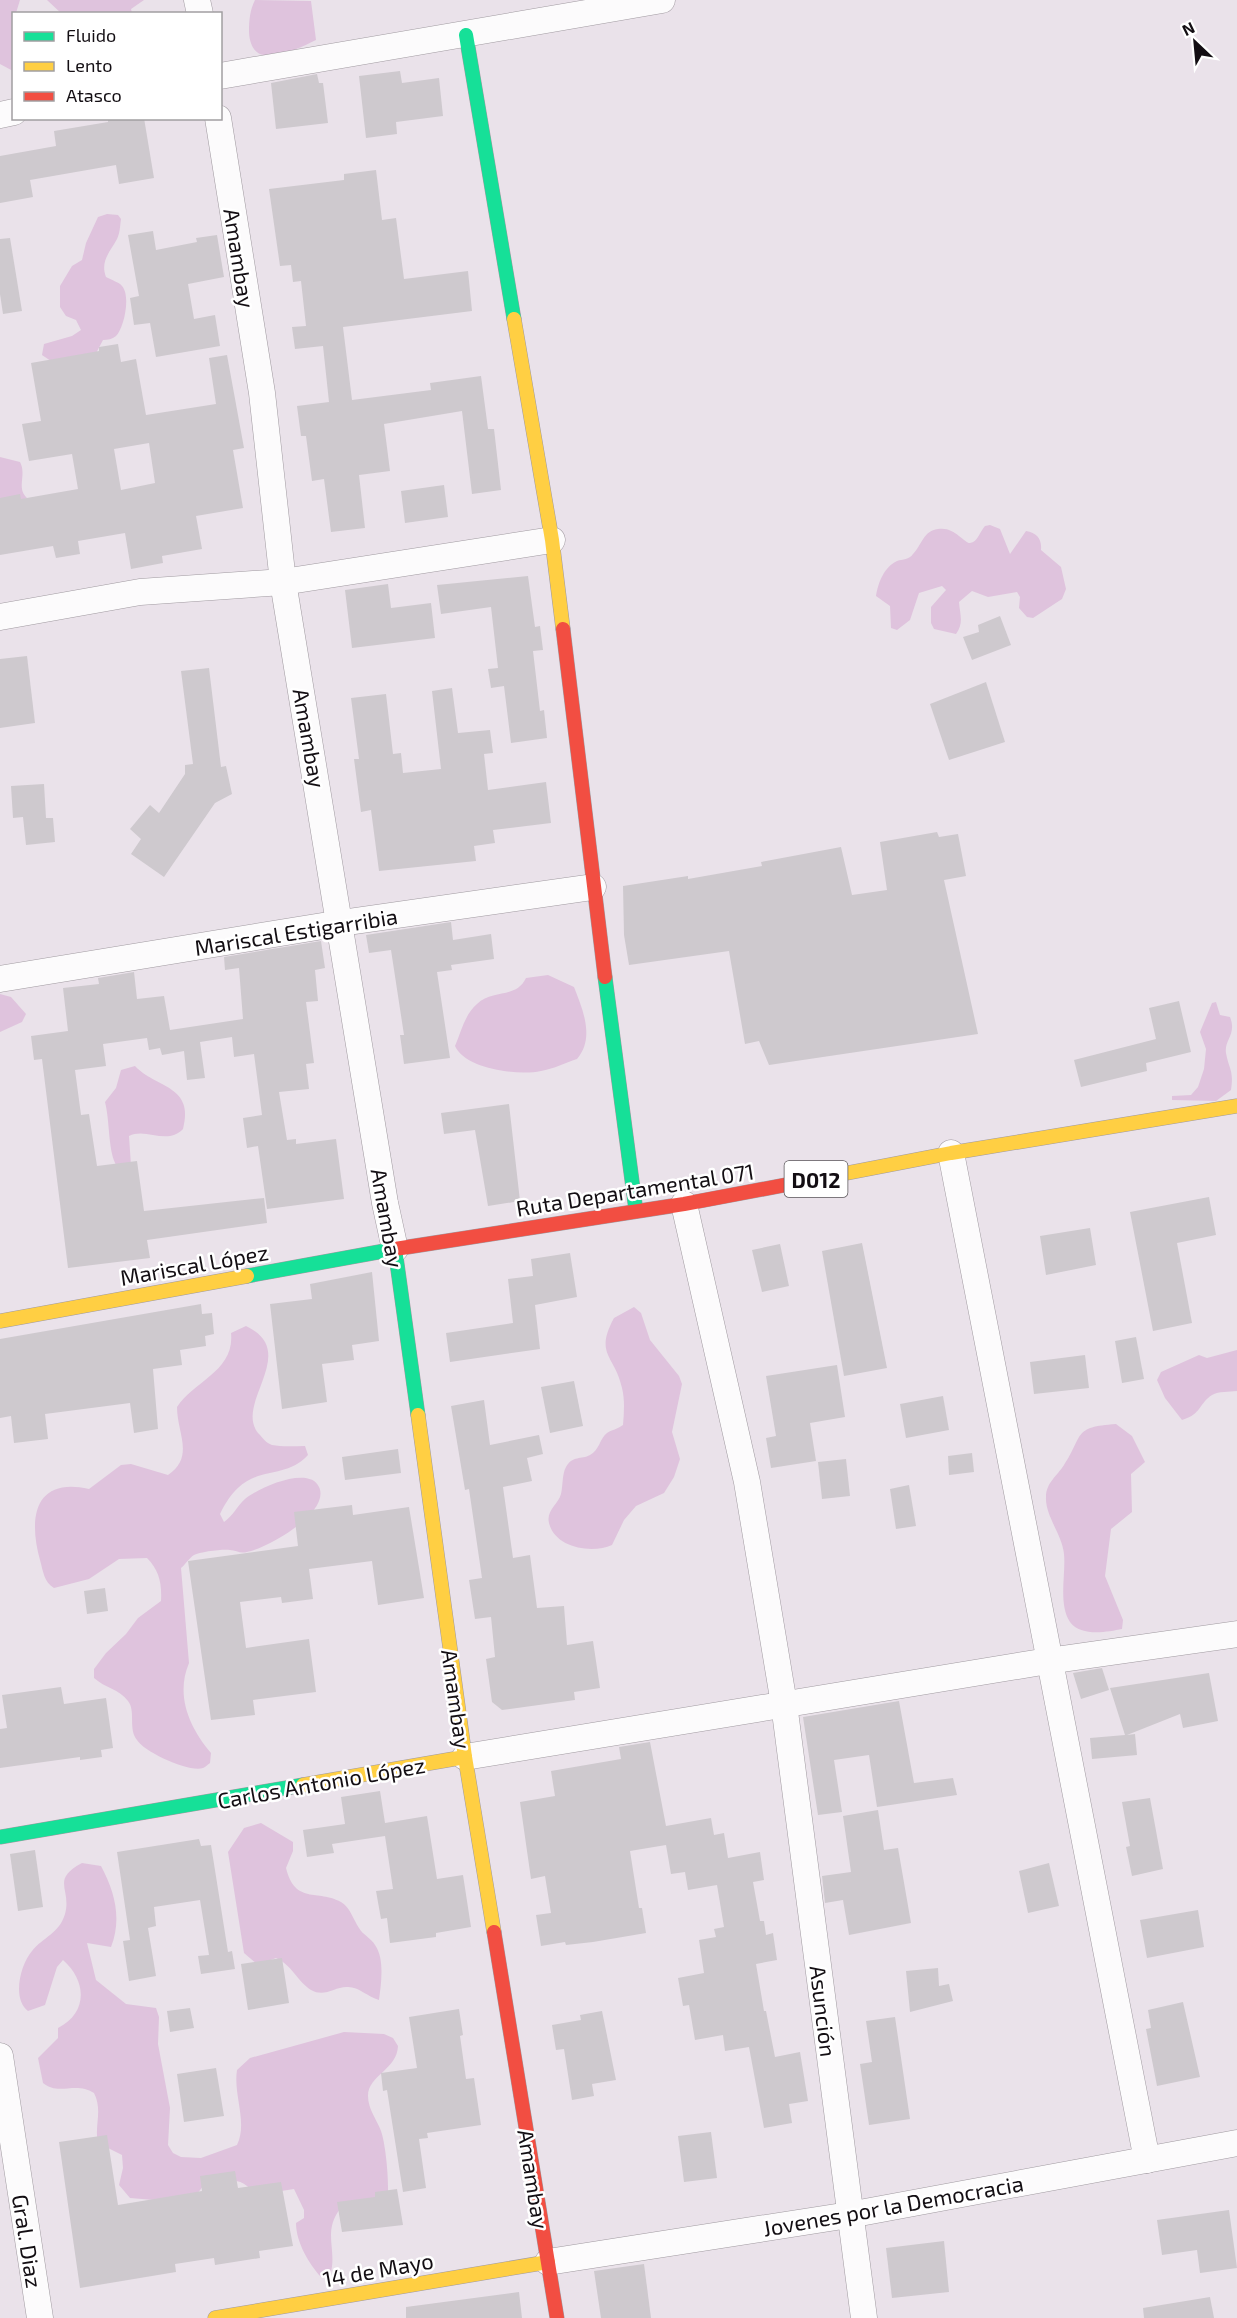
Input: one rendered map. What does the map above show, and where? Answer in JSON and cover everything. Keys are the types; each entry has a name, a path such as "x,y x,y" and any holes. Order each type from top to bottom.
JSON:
{"main road":[{"path":"466,35 552,540 593,886 636,1211"},
{"name":"Ruta Departamental 071","path":"395,1249 684,1204 951,1153 1237,1106"},
{"name":"Mariscal López","path":"0,1321 395,1249"},
{"name":"Amambay","path":"395,1249 465,1757 556,2318"},
{"name":"Carlos Antonio López","path":"0,1837 465,1757"},
{"name":"14 de Mayo","path":"215,2318 548,2262"}],"street":[{"path":"222,76 662,0"},
{"name":"Amambay","path":"218,120 262,393 283,582 341,923 385,1203 395,1249"},
{"path":"0,617 140,592 283,582 552,540"},
{"name":"Mariscal Estigarribia","path":"0,979 341,923 593,886"},
{"path":"951,1153 1048,1661 1147,2160"},
{"name":"Asunción","path":"684,1204 747,1482 784,1704 864,2318"},
{"name":"Carlos Antonio López","path":"465,1757 1048,1661 1237,1634"},
{"name":"Gral. Diaz","path":"0,2056 39,2318"},
{"name":"Jovenes por la Democracia","path":"548,2262 849,2215 1237,2143"}],"shaded area":[{"path":"0,0 20,0 16,12 12,12 12,70 0,64"},
{"path":"47,0 144,0 131,9 132,12 60,12"},
{"path":"255,0 311,1 316,40 275,56 266,56 257,52 252,45 249,32 250,15"},
{"path":"107,214 118,215 121,219 118,237 107,257 104,271 106,277 121,285 125,291 126,304 122,326 116,336 103,340 95,355 51,361 42,355 44,344 72,336 81,330 76,320 66,316 60,307 60,286 72,266 82,260 86,243 98,217"},
{"path":"0,457 20,462 22,490 27,498 0,510"},
{"path":"990,525 1000,529 1010,554 1026,531 1038,537 1041,550 1061,567 1066,589 1062,599 1033,618 1027,617 1019,608 1020,597 1017,592 988,597 972,591 959,602 961,622 956,634 934,629 931,623 931,607 946,590 942,586 919,593 910,620 897,630 891,628 890,606 876,596 885,571 897,561 911,556 926,535 933,530 949,530 970,543 977,538 985,526"},
{"path":"548,975 574,987 581,1005 586,1033 582,1051 577,1059 546,1070 519,1072 493,1069 469,1060 461,1054 455,1046 466,1018 477,1004 483,999 516,989 526,978"},
{"path":"0,994 11,997 26,1014 22,1022 0,1032"},
{"path":"1216,1002 1220,1015 1230,1017 1232,1023 1226,1048 1232,1074 1231,1090 1216,1101 1172,1100 1172,1096 1191,1095 1198,1087 1204,1069 1206,1049 1200,1032 1212,1003"},
{"path":"135,1066 178,1096 183,1104 185,1115 183,1129 170,1136 136,1134 129,1136 131,1166 117,1166 112,1154 105,1102 116,1088 121,1070"},
{"path":"634,1307 641,1313 650,1340 679,1376 682,1384 672,1432 680,1459 674,1477 664,1493 636,1506 624,1520 612,1545 595,1549 575,1547 559,1538 553,1531 549,1523 549,1515 560,1498 564,1473 569,1463 593,1453 605,1435 623,1425 623,1393 619,1377 608,1355 606,1340 614,1318"},
{"path":"246,1326 261,1337 268,1349 268,1363 254,1407 253,1421 258,1433 272,1445 305,1446 308,1455 286,1469 253,1478 242,1485 231,1496 220,1514 224,1522 252,1494 271,1485 295,1478 313,1481 319,1487 320,1497 316,1507 307,1517 269,1544 245,1552 222,1550 197,1554 181,1568 189,1663 185,1675 184,1699 191,1722 211,1753 210,1763 204,1768 197,1769 178,1765 141,1745 134,1736 132,1710 128,1701 94,1678 94,1669 106,1653 126,1634 138,1618 161,1601 160,1583 154,1567 147,1558 119,1559 89,1579 54,1588 43,1572 36,1544 36,1515 47,1495 57,1489 71,1487 89,1489 121,1465 131,1464 168,1475 176,1468 183,1452 177,1407 227,1357 231,1346 231,1333"},
{"path":"1237,1350 1237,1391 1212,1395 1197,1412 1182,1420 1165,1398 1157,1380 1161,1372 1199,1355 1207,1358"},
{"path":"1116,1424 1132,1436 1145,1462 1131,1474 1132,1512 1111,1529 1105,1576 1123,1620 1122,1629 1087,1632 1075,1627 1066,1615 1063,1598 1063,1547 1048,1511 1046,1492 1085,1430"},
{"path":"261,1823 293,1842 293,1851 286,1868 295,1887 301,1892 332,1898 344,1904 361,1930 375,1945 381,1964 379,2000 352,1987 316,1992 306,1986 282,1961 276,1958 258,1965 244,1953 228,1852 244,1828"},
{"path":"82,1863 101,1866 110,1886 115,1906 116,1926 111,1947 87,1943 96,1980 126,2004 156,2008 159,2017 158,2044 170,2108 168,2145 173,2153 181,2157 201,2158 237,2145 241,2118 237,2070 250,2058 344,2032 384,2034 393,2038 398,2046 393,2061 373,2083 368,2096 384,2146 388,2177 387,2202 340,2209 332,2226 330,2276 321,2277 312,2266 301,2245 296,2223 304,2218 304,2210 294,2189 256,2195 244,2184 227,2181 204,2185 190,2203 130,2198 119,2185 123,2168 122,2155 98,2143 98,2106 94,2093 81,2088 49,2087 43,2083 38,2058 58,2038 58,2028 75,2014 81,1996 80,1987 77,1977 63,1960 57,1967 45,2005 28,2011 20,1999 21,1973 32,1951 55,1931 62,1921 66,1905 64,1880 72,1869"}],"building":[{"path":"400,71 402,83 439,78 443,116 396,122 397,134 366,138 359,76"},
{"path":"317,74 319,83 323,83 328,123 276,129 271,83"},
{"path":"108,120 144,120 154,178 119,184 116,165 30,180 33,197 0,203 0,156 56,146 54,131 108,122"},
{"path":"376,170 382,220 396,218 404,279 468,271 472,311 343,327 352,400 431,390 430,383 481,376 488,429 494,429 501,490 472,494 462,411 384,424 390,471 359,475 365,528 331,532 324,479 312,481 306,436 301,436 297,406 329,402 323,346 295,349 292,327 306,326 301,281 293,282 291,265 280,266 269,189 344,180 344,174"},
{"path":"153,231 156,250 197,242 196,238 217,235 224,277 188,284 194,319 215,315 220,346 156,357 150,323 134,325 130,298 139,296 128,235"},
{"path":"10,238 22,311 3,314 0,294 0,239"},
{"path":"118,344 121,362 136,359 146,415 216,404 209,358 227,355 244,448 233,450 243,508 196,516 202,549 162,556 163,563 131,569 125,533 78,541 80,554 56,558 53,546 0,555 0,498 20,494 21,499 78,489 72,454 29,461 22,424 41,421 31,363 99,351 99,347","holes":["149,443 155,483 121,490 114,449"]},
{"path":"444,485 448,517 405,523 401,491"},
{"path":"528,576 535,627 540,626 543,650 533,651 540,711 544,710 547,738 511,743 504,686 491,688 488,669 498,668 491,607 441,614 437,585"},
{"path":"388,584 391,608 431,603 435,638 352,648 345,590"},
{"path":"1000,616 1011,645 972,660 963,637 979,632 978,625"},
{"path":"27,656 35,723 0,728 0,659"},
{"path":"209,668 221,767 226,766 232,794 215,803 164,877 131,854 141,839 130,829 150,805 159,813 185,774 185,765 193,764 181,671"},
{"path":"986,682 1005,742 949,760 930,704"},
{"path":"452,688 458,733 490,730 493,753 484,754 488,790 546,782 551,823 493,830 495,843 474,846 476,861 379,871 371,810 361,812 354,759 359,759 351,698 386,694 393,754 401,753 403,773 441,769 432,691"},
{"path":"44,784 46,818 53,818 55,842 26,845 23,817 13,818 11,786"},
{"path":"937,832 939,837 958,834 966,876 944,880 978,1034 769,1065 759,1041 745,1044 729,951 629,965 624,935 623,886 688,876 688,879 762,866 761,862 841,847 852,895 887,890 880,842"},
{"path":"451,922 453,940 491,934 494,959 451,965 452,970 437,972 450,1058 404,1064 400,1035 404,1035 391,950 369,953 366,935"},
{"path":"321,941 325,968 315,970 318,1001 306,1002 314,1063 306,1064 309,1089 279,1092 287,1140 296,1139 296,1144 336,1139 344,1199 267,1209 258,1146 247,1148 243,1118 262,1115 254,1054 234,1057 232,1037 200,1042 205,1078 187,1080 184,1051 162,1055 160,1048 149,1050 147,1038 103,1044 106,1066 75,1070 81,1115 89,1114 97,1166 137,1161 144,1211 264,1198 267,1223 147,1240 150,1258 68,1268 42,1059 34,1060 31,1036 68,1031 63,988 99,984 98,978 134,972 137,999 164,996 170,1030 243,1019 239,968 225,970 224,957"},
{"path":"1179,1001 1191,1052 1146,1063 1147,1071 1081,1087 1074,1060 1156,1039 1149,1008"},
{"path":"509,1104 520,1201 488,1206 475,1130 444,1134 441,1113"},
{"path":"1209,1197 1216,1235 1177,1243 1192,1323 1153,1331 1130,1212"},
{"path":"1090,1228 1096,1265 1046,1275 1040,1236"},
{"path":"862,1243 887,1368 844,1376 822,1251"},
{"path":"780,1244 789,1286 762,1292 752,1250"},
{"path":"570,1253 577,1297 535,1305 540,1349 450,1362 446,1333 513,1323 508,1279 533,1276 531,1259"},
{"path":"372,1272 379,1341 352,1345 354,1360 322,1364 327,1402 282,1409 270,1304 312,1299 310,1284"},
{"path":"201,1304 202,1314 212,1313 214,1334 205,1336 206,1346 180,1350 182,1365 153,1369 158,1429 134,1433 130,1403 45,1414 48,1439 14,1443 11,1416 0,1418 0,1339"},
{"path":"1136,1337 1144,1379 1122,1383 1115,1341"},
{"path":"1085,1355 1089,1388 1034,1394 1030,1362"},
{"path":"837,1365 845,1417 810,1423 816,1461 771,1468 766,1438 776,1436 766,1376"},
{"path":"574,1381 583,1426 550,1433 541,1387"},
{"path":"943,1396 949,1430 906,1438 900,1404"},
{"path":"484,1400 490,1445 539,1435 543,1454 527,1458 532,1481 503,1487 513,1558 530,1555 537,1608 564,1606 567,1645 593,1641 600,1688 574,1692 575,1700 502,1710 492,1702 486,1659 495,1657 491,1617 475,1619 469,1580 482,1578 469,1489 465,1490 451,1406"},
{"path":"398,1449 401,1473 345,1480 342,1457"},
{"path":"972,1453 974,1472 949,1475 948,1456"},
{"path":"846,1459 850,1496 822,1499 818,1462"},
{"path":"909,1485 916,1526 896,1529 890,1489"},
{"path":"352,1505 353,1515 409,1507 424,1598 378,1605 372,1561 309,1569 313,1599 282,1603 281,1597 240,1602 246,1648 309,1639 316,1692 253,1700 255,1715 211,1720 188,1561 298,1546 294,1512"},
{"path":"105,1588 108,1611 87,1614 84,1591"},
{"path":"1102,1668 1109,1690 1081,1699 1073,1673"},
{"path":"1209,1673 1218,1721 1183,1728 1180,1714 1127,1735 1135,1734 1137,1755 1092,1759 1090,1738 1125,1735 1110,1688"},
{"path":"61,1687 64,1704 106,1698 113,1748 101,1750 102,1757 80,1760 80,1757 0,1768 0,1729 7,1728 2,1695"},
{"path":"899,1701 914,1783 953,1778 957,1795 877,1807 869,1755 834,1760 842,1812 818,1815 803,1717"},
{"path":"650,1742 666,1826 711,1818 714,1835 724,1833 728,1858 760,1852 764,1880 753,1882 760,1921 764,1921 766,1935 773,1933 777,1960 756,1964 764,2011 766,2011 775,2057 800,2052 808,2101 789,2104 792,2123 764,2128 749,2047 725,2051 723,2035 695,2040 689,2005 683,2006 678,1978 704,1973 699,1940 716,1937 714,1929 724,1927 717,1885 688,1890 685,1872 671,1874 666,1845 630,1851 639,1908 642,1908 646,1933 593,1942 566,1945 565,1942 541,1946 536,1915 551,1913 545,1876 531,1879 520,1802 555,1796 551,1771 621,1759 619,1747"},
{"path":"380,1791 385,1823 427,1816 437,1879 463,1875 471,1927 436,1933 436,1937 390,1943 387,1918 381,1919 376,1891 393,1889 385,1836 332,1844 334,1853 307,1857 303,1830 345,1824 341,1797"},
{"path":"1150,1798 1163,1869 1132,1876 1126,1847 1130,1846 1122,1802"},
{"path":"878,1810 884,1850 898,1848 911,1923 849,1935 843,1900 825,1903 822,1876 851,1872 843,1816"},
{"path":"199,1839 201,1846 211,1845 228,1952 232,1951 235,1969 201,1974 198,1956 209,1955 200,1900 154,1907 156,1926 148,1928 156,1976 129,1981 123,1941 130,1940 117,1852"},
{"path":"35,1850 43,1907 18,1911 10,1854"},
{"path":"1049,1863 1059,1906 1028,1913 1019,1871"},
{"path":"1198,1910 1204,1947 1147,1958 1140,1920"},
{"path":"282,1958 289,2003 248,2010 241,1964"},
{"path":"938,1968 939,1986 949,1984 953,2001 910,2012 906,1971"},
{"path":"1183,2002 1200,2077 1157,2086 1146,2029 1151,2028 1148,2010"},
{"path":"190,2008 194,2028 170,2032 167,2011"},
{"path":"459,2009 466,2079 474,2078 481,2125 427,2133 428,2138 419,2139 426,2188 403,2192 387,2090 383,2091 381,2073 417,2068 409,2017"},
{"path":"602,2011 616,2080 592,2084 594,2096 572,2100 564,2049 556,2050 552,2025 581,2020 580,2015"},
{"path":"895,2017 910,2119 869,2125 860,2064 872,2062 866,2021"},
{"path":"216,2068 224,2116 184,2122 177,2074"},
{"path":"711,2132 717,2178 684,2182 678,2136"},
{"path":"107,2135 118,2205 202,2191 200,2176 235,2171 238,2188 281,2182 293,2246 259,2251 260,2258 215,2265 214,2258 175,2264 176,2272 80,2288 59,2142"},
{"path":"397,2189 403,2225 342,2232 337,2202 375,2197 375,2192"},
{"path":"1229,2210 1237,2268 1200,2273 1197,2250 1162,2255 1157,2220"},
{"path":"944,2241 949,2292 892,2298 886,2248"},
{"path":"644,2264 651,2318 601,2318 594,2271"},
{"path":"519,2292 522,2318 406,2318 406,2307"},
{"path":"1210,2297 1214,2318 1144,2318 1143,2308"}],"traffic: fast":[{"path":"466,35 514,319"},
{"path":"605,977 636,1211"},
{"path":"247,1276 395,1249 418,1415"},
{"path":"0,1837 303,1785"}],"traffic: slow":[{"path":"514,319 552,540 563,629"},
{"path":"811,1180 951,1153 1237,1106"},
{"path":"0,1321 247,1276"},
{"path":"418,1415 465,1757 494,1932"},
{"path":"303,1785 465,1757"},
{"path":"215,2318 548,2262"}],"traffic: jam":[{"path":"563,629 605,977"},
{"path":"395,1249 684,1204 811,1180"},
{"path":"494,1932 557,2318"}]}
